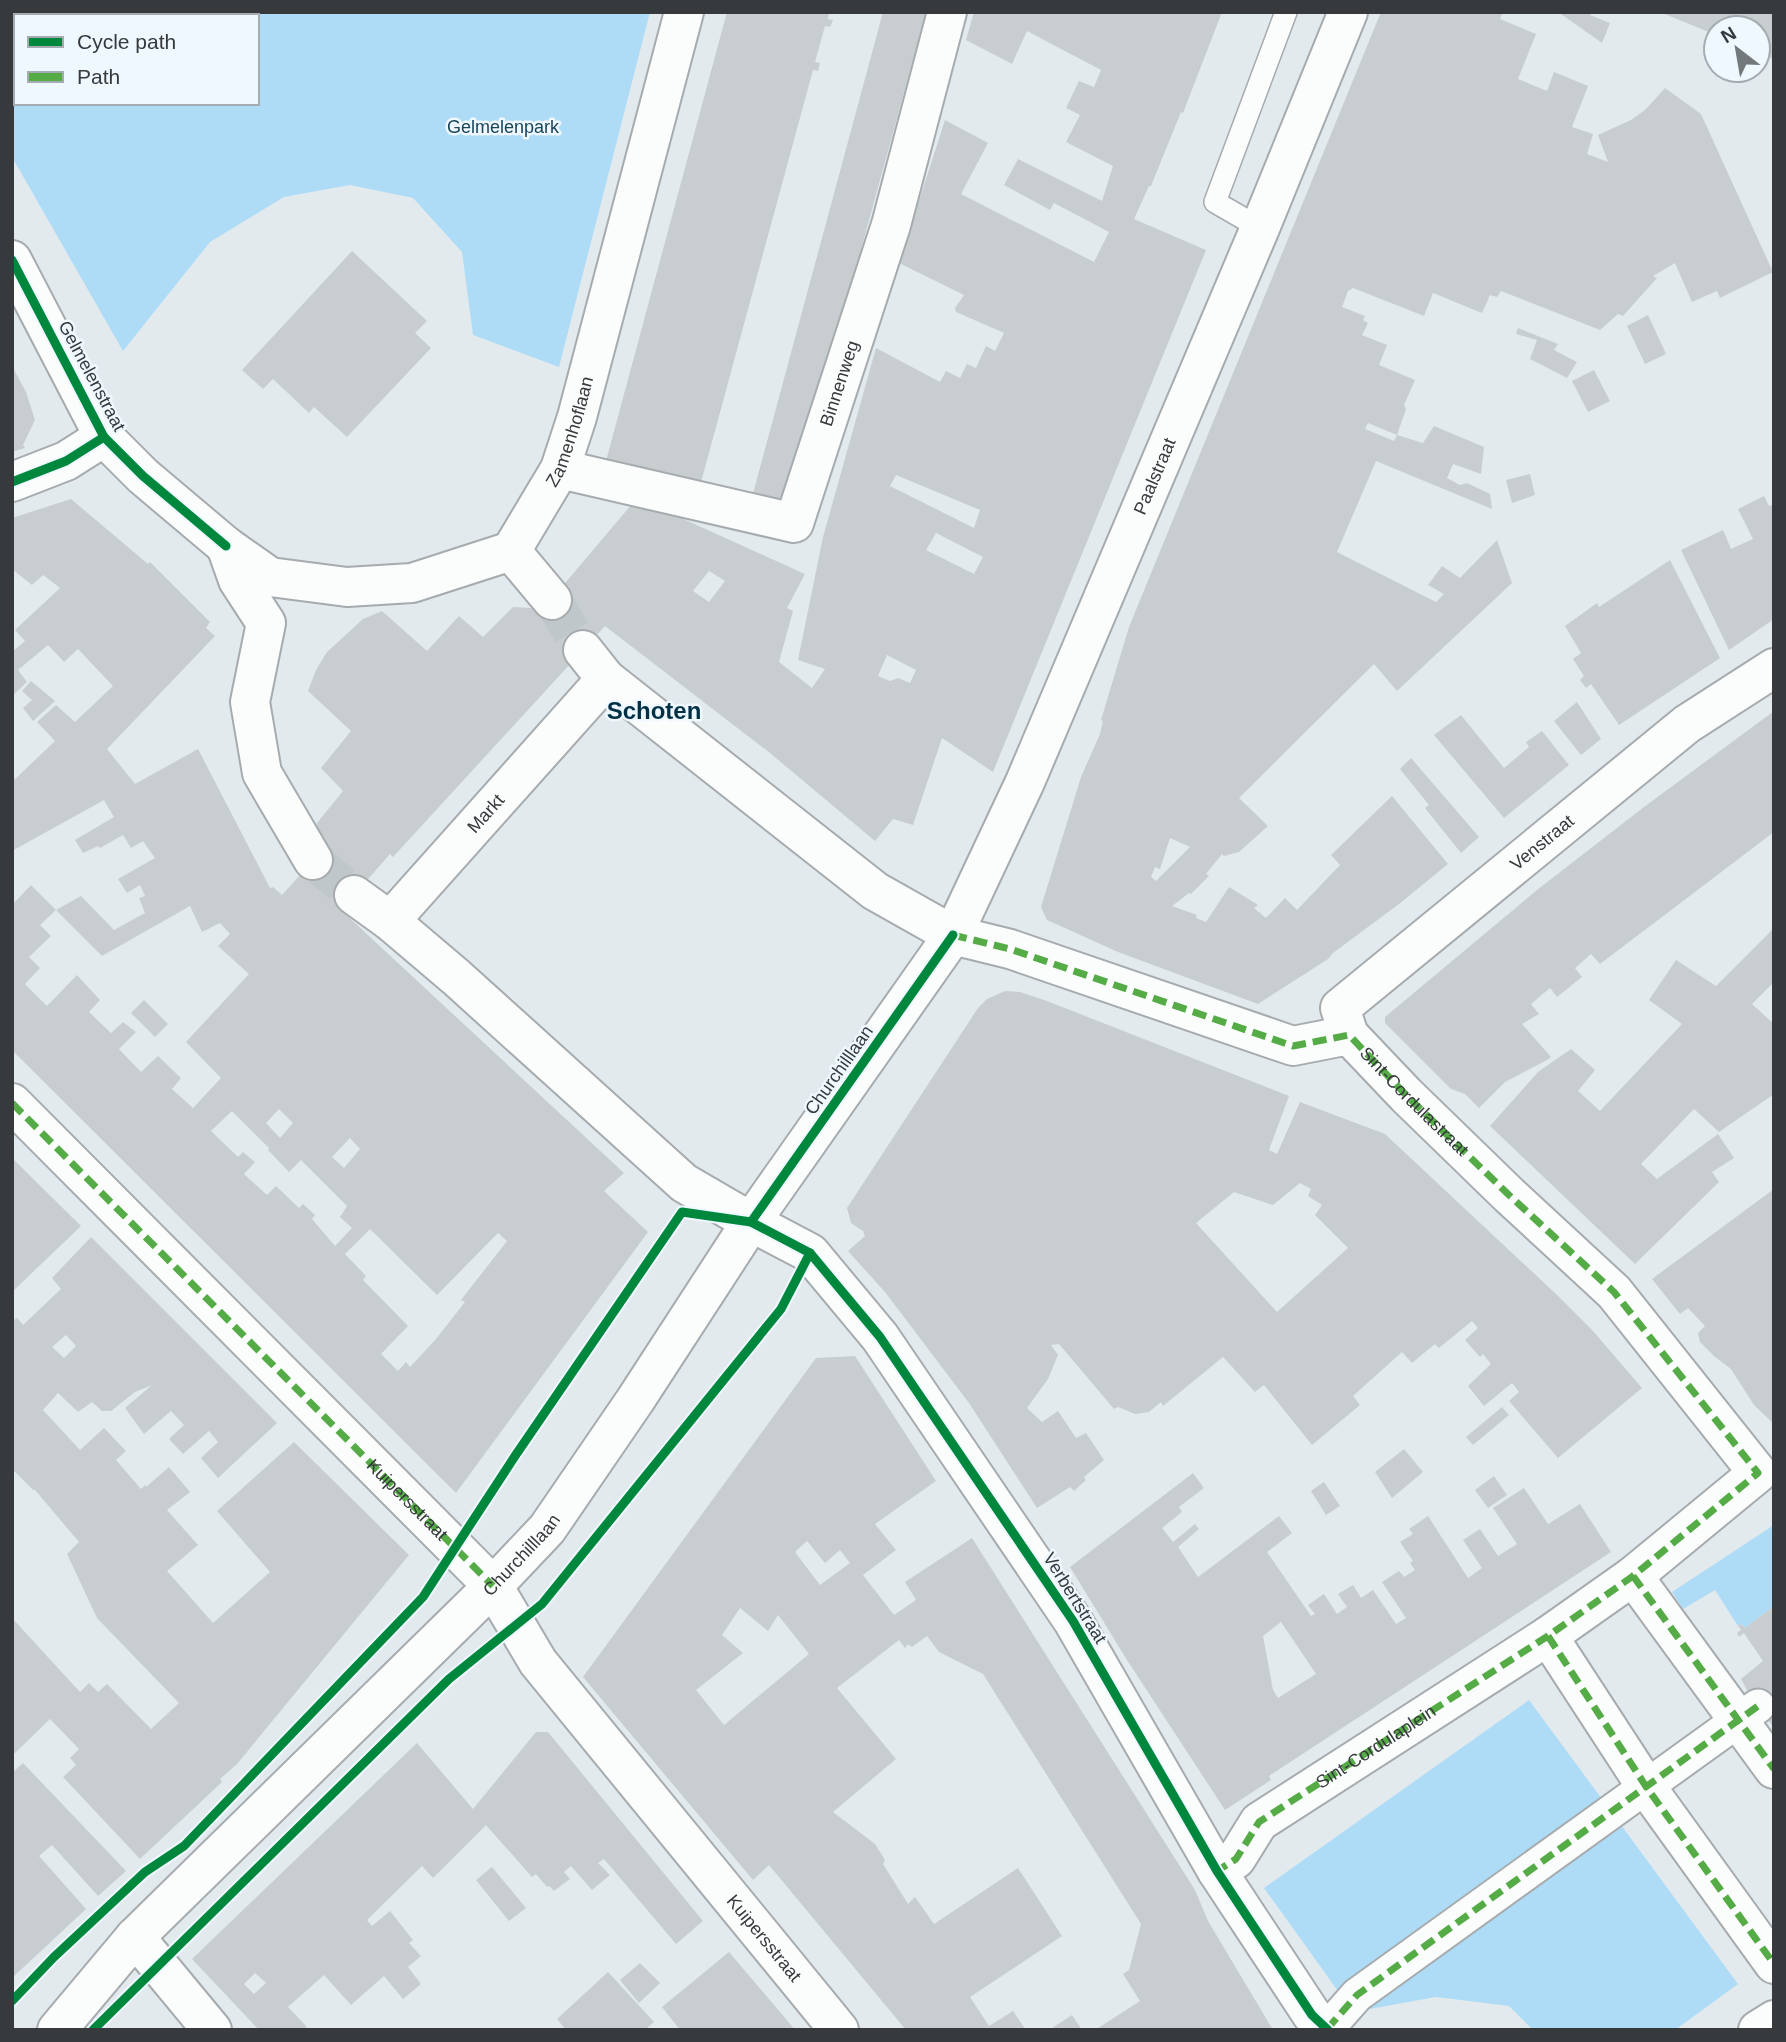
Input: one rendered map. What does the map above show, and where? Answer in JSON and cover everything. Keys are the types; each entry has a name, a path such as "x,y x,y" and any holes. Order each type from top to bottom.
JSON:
{"street":[{"name":"Zamenhoflaan","path":"511,551 561,469 684,12"},
{"name":"Binnenweg","path":"561,469 794,523 891,225 947,12"},
{"name":"Paalstraat","path":"953,936 1025,782 1260,228 1348,12"},
{"name":"Gelmelenstraat","path":"12,260 104,437 143,476 226,546"},
{"path":"12,482 66,460 104,437"},
{"path":"226,546 270,577 347,587 412,583 511,551 552,600"},
{"path":"226,546 238,580 266,622 250,702 262,773 313,860"},
{"path":"583,650 606,679 875,891 953,936"},
{"name":"Venstraat","path":"1349,1035 1340,1008 1687,724 1774,668"},
{"name":"Markt","path":"390,921 606,679"},
{"path":"354,895 390,921 456,977 684,1183 751,1222"},
{"name":"Sint-Cordulastraat","path":"953,936 1010,949 1293,1046 1349,1035 1462,1150 1614,1292 1758,1474"},
{"name":"Churchilllaan","path":"57,2030 135,1937 493,1586 547,1529 636,1399 751,1222 953,936"},
{"name":"Kuipersstraat","path":"12,1103 493,1586 538,1662 839,2030"},
{"name":"Verbertstraat","path":"751,1222 810,1253 880,1337 1073,1621 1217,1871 1312,2015 1328,2029"},
{"name":"Sint-Cordulaplein","path":"1217,1871 1236,1858 1259,1822 1548,1636 1633,1576 1758,1474"},
{"path":"1633,1576 1748,1713 1774,1769"},
{"path":"1548,1636 1647,1788 1774,1964"},
{"path":"1328,2029 1357,1995 1748,1713"},
{"path":"135,1937 212,2030"},
{"path":"1758,2030 1774,2020"}],"lane":[{"path":"1260,228 1215,202 1286,12"}],"green space":[{"name":"Gelmelenpark","path":"12,12 650,12 559,367 473,335 462,252 413,198 350,185 284,197 210,242 123,351 12,157"},
{"path":"1774,1525 1774,1606 1745,1628 1742,1624 1738,1626 1715,1590 1683,1609 1672,1592"},
{"path":"1529,1700 1738,1984 1675,2030 1533,2030 1509,2006 1436,1997 1353,2012 1264,1888"}],"building":[{"path":"727,12 829,12 828,19 833,20 830,27 825,26 815,62 820,63 818,71 813,70 700,486 606,461"},
{"path":"883,12 926,12 790,509 751,501"},
{"path":"974,12 1222,12 1183,113 1181,112 1151,186 1134,219 1206,250 993,772 942,738 913,825 893,819 875,841 770,753 605,626 393,857 390,854 341,910 624,1173 604,1191 648,1232 456,1493 12,1050 12,905 31,885 56,910 81,896 114,930 145,913 139,898 145,896 140,885 127,893 118,879 155,858 143,841 131,848 123,835 100,848 98,846 83,853 75,840 114,817 104,800 12,851 12,782 55,741 37,722 56,705 75,722 113,686 78,649 64,662 48,645 18,670 27,682 12,696 12,652 25,641 15,630 60,588 43,575 32,585 12,569 12,518 71,499 148,564 150,562 210,622 206,628 215,636 107,749 135,784 198,749 270,888 273,887 282,895 301,874 311,882 301,872 317,823 343,791 321,768 351,731 308,691 327,652 363,619 382,611 427,651 459,616 483,637 513,607 531,608 539,614 637,498 805,574 787,608 793,611 779,662 812,688 825,669 798,660 823,537 876,348 940,382 946,371 960,378 967,364 976,368 986,346 995,351 1004,333 956,312 955,308 964,295 899,263 945,120 988,143 961,194 1094,262 1109,232 1054,203 1050,210 1004,185 1018,159 1102,201 1113,166 1066,142 1080,115 1066,108 1079,81 1094,87 1101,70 1027,31 1012,64 966,40","holes":["896,475 980,510 974,528 890,486","936,533 983,557 974,574 926,550","709,571 725,581 709,602 693,591","887,655 916,670 910,683 898,678 890,681 878,676","190,906 202,932 220,923 230,934 218,946 249,974 186,1042 221,1078 193,1108 172,1089 181,1078 158,1056 141,1072 119,1049 136,1032 123,1022 111,1033 89,1012 100,1000 77,975 47,1006 25,984 40,968 29,957 51,936 40,925 56,910 102,956","279,1109 293,1123 280,1138 266,1123","232,1111 289,1172 301,1160 347,1206 340,1217 352,1228 335,1246 312,1219 315,1215 303,1204 299,1208 276,1186 267,1195 244,1174 255,1162 243,1152 238,1157 211,1131","350,1138 360,1149 344,1168 332,1157","370,1229 437,1295 498,1233 507,1241 461,1300 465,1302 436,1339 410,1367 406,1362 398,1371 381,1354 408,1326 363,1280 366,1276 345,1254"]},
{"path":"1381,12 1503,12 1500,19 1536,34 1518,79 1547,91 1554,72 1588,86 1572,127 1593,134 1587,154 1608,162 1598,135 1631,120 1645,110 1665,88 1701,114 1773,272 1720,298 1717,291 1692,302 1675,263 1653,276 1657,278 1623,316 1618,314 1600,330 1501,291 1497,297 1490,295 1482,313 1433,293 1424,316 1353,288 1348,291 1342,307 1365,316 1363,320 1368,323 1362,335 1387,345 1379,365 1415,380 1404,405 1406,409 1397,435 1423,443 1434,426 1484,447 1481,474 1453,464 1447,478 1460,485 1467,483 1490,494 1492,509 1376,461 1337,552 1436,602 1444,594 1428,585 1442,566 1460,578 1497,540 1512,583 1397,691 1374,664 1239,798 1268,826 1239,852 1224,856 1222,854 1206,874 1209,876 1191,894 1172,906 1197,915 1196,918 1206,922 1229,887 1258,905 1254,908 1266,918 1285,898 1297,910 1340,865 1331,855 1392,796 1448,864 1328,959 1258,1004 1118,952 1047,920 1041,907 1081,777 1100,734 1101,720 1129,627","holes":["1368,423 1397,435 1394,441 1365,429","1170,838 1190,847 1156,881 1151,877 1155,867 1160,869"]},
{"path":"1558,12 1592,12 1590,15 1610,23 1602,43"},
{"path":"1660,12 1774,12 1774,59 1772,14 1702,14 1702,29"},
{"path":"352,251 427,321 415,333 431,348 347,437 314,407 309,413 273,379 263,389 242,370"},
{"path":"1648,315 1666,354 1645,364 1627,326"},
{"path":"1518,328 1558,344 1554,350 1577,362 1567,378 1530,359 1537,340 1516,334"},
{"path":"12,366 26,392 35,420 23,445 25,448 12,452"},
{"path":"1594,370 1610,401 1588,412 1572,381"},
{"path":"1530,474 1535,495 1512,503 1506,480"},
{"path":"1764,496 1769,506 1774,504 1774,619 1729,650 1681,550 1723,530 1731,549 1753,539 1738,509"},
{"path":"1670,560 1720,658 1619,725 1591,684 1586,688 1580,680 1584,676 1573,659 1581,653 1565,626 1597,603 1599,607"},
{"path":"31,681 55,701 33,721 23,708 32,700 22,691"},
{"path":"1577,702 1601,739 1581,755 1554,721"},
{"path":"1774,711 1774,832 1600,964 1591,954 1575,968 1582,977 1557,997 1550,988 1531,1004 1539,1014 1522,1024 1551,1057 1549,1059 1505,1082 1479,1108 1465,1094 1451,1089 1385,1023 1385,1017 1537,890"},
{"path":"1461,715 1504,768 1529,747 1526,742 1542,731 1569,765 1504,818 1434,735"},
{"path":"1411,758 1479,837 1461,853 1425,808 1429,805 1400,769"},
{"path":"1774,928 1774,982 1752,1004 1774,1024 1774,1094 1719,1132 1694,1109 1641,1164 1657,1179 1718,1134 1734,1158 1712,1172 1719,1182 1635,1264 1490,1126 1538,1072 1571,1049 1595,1070 1578,1091 1600,1111 1682,1024 1649,1000 1676,960 1716,986"},
{"path":"1005,991 1020,992 1289,1096 1269,1150 1277,1154 1300,1102 1385,1134 1555,1293 1593,1331 1642,1388 1558,1458 1509,1401 1519,1392 1512,1383 1484,1406 1468,1386 1491,1364 1483,1354 1480,1357 1465,1340 1478,1328 1472,1321 1439,1348 1435,1344 1412,1363 1402,1352 1353,1396 1360,1405 1312,1445 1264,1385 1255,1392 1223,1357 1163,1406 1161,1402 1149,1412 1135,1414 1118,1407 1114,1409 1059,1344 1051,1345 1058,1355 1048,1379 1027,1408 1042,1422 1058,1411 1076,1438 1086,1433 1104,1460 1084,1477 1086,1480 1074,1491 1070,1487 1037,1508 969,1403 885,1292 848,1251 865,1236 863,1231 851,1223 847,1208 978,1008 987,999","holes":["1300,1183 1311,1189 1308,1196 1322,1205 1315,1215 1348,1248 1277,1312 1196,1223 1234,1192 1273,1205"]},
{"path":"144,1000 168,1024 155,1037 131,1013"},
{"path":"12,1158 81,1226 12,1292"},
{"path":"1774,1189 1774,1424 1754,1405 1731,1369 1700,1342 1698,1333 1705,1326 1688,1308 1680,1314 1652,1279"},
{"path":"91,1237 277,1423 218,1478 201,1458 218,1442 209,1431 183,1454 169,1439 184,1425 171,1411 144,1434 125,1408 152,1385 135,1392 111,1411 102,1411 92,1402 78,1412 58,1393 43,1410 80,1450 104,1428 126,1451 116,1460 141,1489 169,1467 190,1492 167,1510 198,1545 167,1571 213,1623 270,1572 217,1511 294,1442 409,1555 237,1764 220,1779 222,1782 140,1859 63,1777 76,1765 70,1758 79,1749 50,1719 15,1753 12,1750 12,1618 80,1692 89,1683 98,1692 107,1684 151,1729 179,1703 97,1618 67,1554 79,1542 35,1490 12,1469 12,1322 17,1318 23,1325 61,1289 52,1278","holes":["66,1335 76,1346 64,1358 52,1347"]},
{"path":"855,1356 936,1481 875,1524 896,1550 863,1575 894,1615 916,1600 905,1582 972,1538 1195,1890 1208,1921 1273,2030 1095,2030 1140,2001 1123,1974 1129,1970 1141,1924 983,1674 939,1652 927,1636 912,1647 908,1644 905,1648 899,1640 837,1688 896,1759 833,1812 875,1844 885,1860 883,1864 908,1904 915,1897 934,1924 1018,1868 1062,1936 970,1997 989,2026 1013,2011 1026,2030 906,2030 769,1865 753,1880 583,1677 816,1358","holes":["807,1541 825,1563 840,1550 850,1563 820,1585 795,1552","740,1608 768,1631 778,1615 809,1654 724,1725 696,1690 743,1653 722,1635"]},
{"path":"1502,1407 1509,1415 1473,1445 1466,1437"},
{"path":"1404,1449 1423,1472 1392,1498 1375,1472"},
{"path":"1193,1473 1204,1488 1179,1507 1182,1512 1162,1528 1173,1542 1195,1524 1199,1529 1178,1547 1198,1577 1279,1516 1292,1533 1267,1552 1311,1616 1315,1614 1308,1605 1324,1594 1337,1614 1347,1607 1338,1594 1353,1585 1361,1598 1373,1590 1396,1624 1406,1618 1382,1582 1399,1571 1404,1577 1415,1570 1410,1563 1413,1561 1400,1542 1413,1534 1409,1529 1428,1516 1468,1578 1482,1568 1463,1540 1480,1529 1498,1556 1517,1544 1493,1508 1524,1488 1548,1524 1580,1504 1611,1552 1269,1776 1271,1780 1225,1810 1070,1567","holes":["1281,1622 1316,1674 1278,1698 1273,1690 1263,1636"]},
{"path":"1494,1476 1507,1495 1488,1508 1475,1490"},
{"path":"1324,1482 1340,1506 1326,1515 1311,1491"},
{"path":"1774,1606 1774,1728 1769,1721 1763,1725 1742,1696 1748,1692 1741,1679 1763,1661 1744,1633 1739,1637 1737,1633 1741,1630 1738,1626 1742,1624 1745,1628"},
{"path":"536,1732 548,1732 703,1921 676,1944 604,1859 598,1863 610,1875 592,1890 571,1866 564,1872 570,1879 554,1891 536,1874 532,1877 486,1825 433,1878 422,1866 367,1920 372,1926 390,1911 413,1940 409,1943 421,1956 408,1967 421,1984 403,1999 384,1976 351,2005 324,1975 288,2007 307,2027 304,2030 259,2030 192,1959 417,1743 473,1809","holes":["255,1973 266,1983 254,1994 244,1984"]},
{"path":"23,1763 126,1871 98,1896 52,1845 39,1856 86,1909 12,1978 12,1773"},
{"path":"492,1867 526,1908 509,1921 476,1880"},
{"path":"729,1952 795,2030 680,2030 662,2007"},
{"path":"640,1963 660,1983 639,2003 620,1980"},
{"path":"608,1972 654,2022 645,2030 566,2030 557,2019"},
{"path":"1072,2015 1082,2030 1049,2030"}],"tunnel":[{"path":"552,600 583,650"},
{"path":"313,860 354,895"}],"marked path":[{"path":"953,935 1010,949 1293,1046 1349,1035 1406,1095 1509,1195 1614,1292 1758,1473 1633,1576 1548,1636 1259,1822 1236,1859 1217,1871"},
{"path":"12,1103 493,1586"},
{"path":"1633,1576 1774,1769"},
{"path":"1548,1636 1647,1788 1774,1964"},
{"path":"1327,2029 1357,1995 1758,1706"}],"cycle path":[{"path":"12,260 104,437 143,476 226,546"},
{"path":"12,482 66,461 104,437"},
{"path":"751,1222 953,935"},
{"path":"12,2001 54,1957 145,1872 184,1846 423,1597 515,1456 682,1212 751,1222 810,1253 880,1337 1073,1621 1217,1871 1312,2015 1328,2030"},
{"path":"93,2030 449,1679 542,1604 781,1309 810,1253"}],"district":[{"name":"Schoten","path":"654,710"}]}
